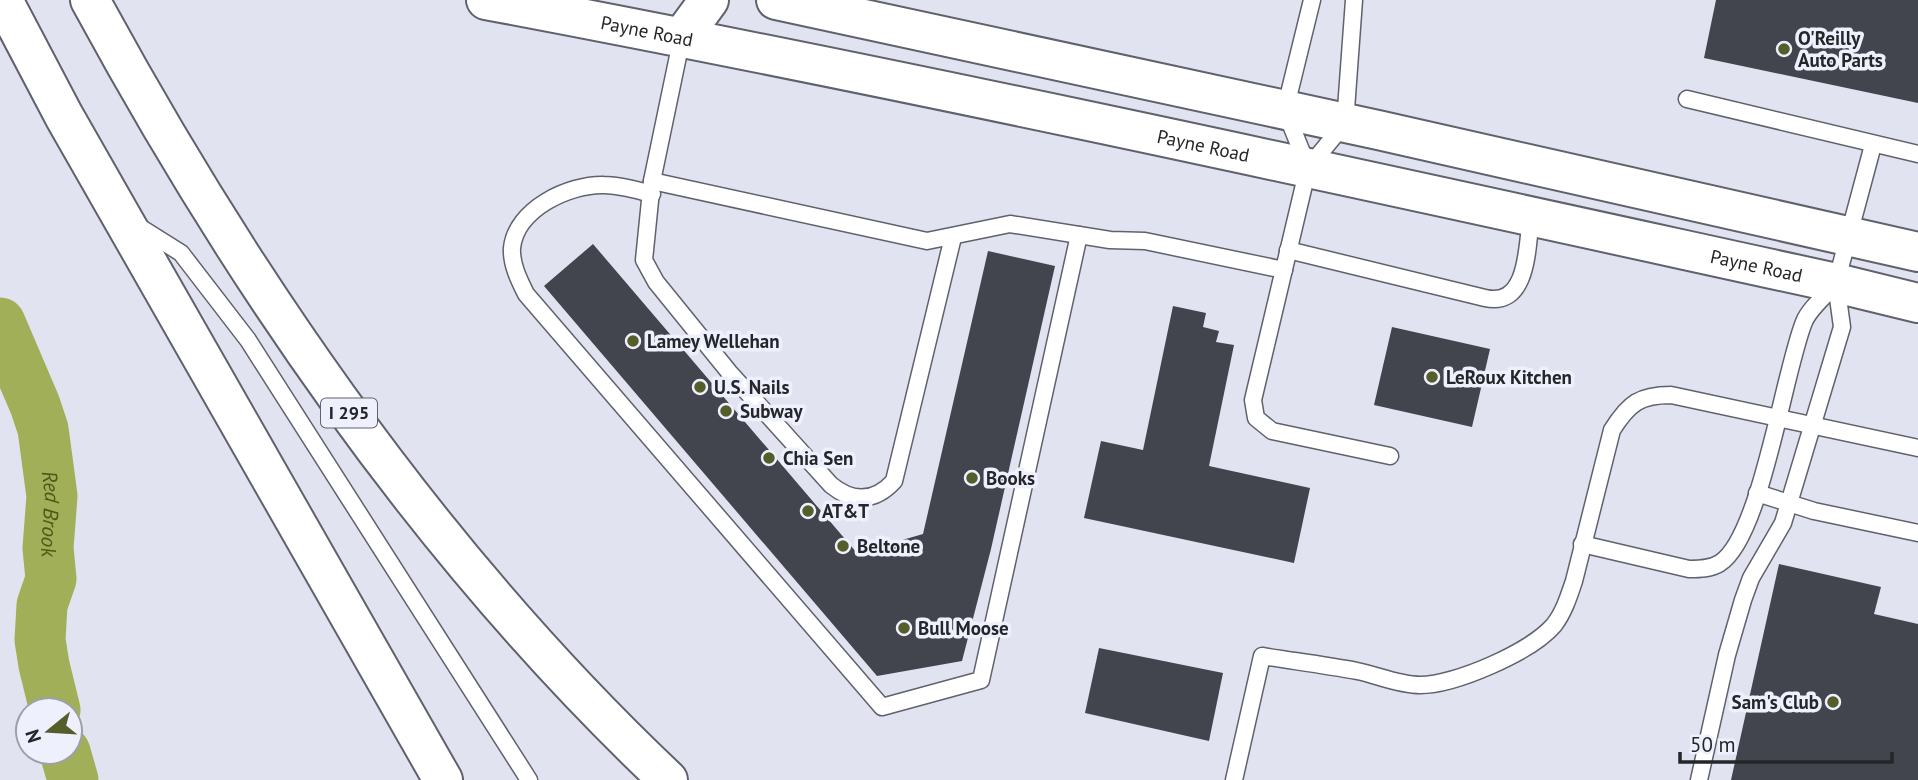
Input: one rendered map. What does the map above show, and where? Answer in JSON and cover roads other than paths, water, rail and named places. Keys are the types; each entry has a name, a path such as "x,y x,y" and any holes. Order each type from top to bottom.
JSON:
{"main road":[{"path":"3,0 121,215 443,780"},
{"name":"I 295","path":"90,0 214,213 275,308 334,392 458,552 522,628 668,780"},
{"name":"Payne Road","path":"486,0 682,37 1308,168 1918,303"},
{"path":"671,0 682,37"},
{"path":"682,37 709,0"},
{"path":"776,0 1345,123 1918,252"}],"lane":[{"path":"1308,168 1285,110 1312,0"},
{"path":"1354,0 1345,123 1308,168 1253,400 1256,418 1272,431 1390,456"},
{"path":"682,37 652,188 644,260 656,282 729,372 843,495 855,498 872,496 885,490 894,481 953,237"},
{"path":"1686,99 1918,155"},
{"path":"1699,780 1704,750 1743,600 1751,578 1776,538 1790,503 1842,327 1836,283 1873,145"},
{"path":"1079,235 981,680 882,707 526,294 517,276 512,248 522,224 542,205 572,190 604,184 652,188 927,241 1010,224 1079,235 1110,240 1145,241 1283,270"},
{"path":"121,215 181,253 248,340 529,780"},
{"path":"1288,250 1485,298 1503,299 1513,292 1521,280 1531,216"},
{"path":"1582,544 1689,569 1722,562 1746,524 1757,493 1805,319 1836,283"},
{"path":"1234,780 1262,656 1358,671 1417,685 1460,678 1522,650 1553,626 1568,601 1612,430 1633,404 1654,395 1671,395 1918,448"},
{"path":"1757,493 1814,510 1917,527"}],"waterway":[{"name":"Red Brook","path":"0,323 43,429 52,496 48,548 51,579 42,605 40,640 52,696"},
{"name":"Red Brook","path":"69,766 73,780"}],"place":[{"name":"O'Reilly Auto Parts","path":"1784,49"},
{"name":"Lamey Wellehan","path":"633,341"},
{"name":"LeRoux Kitchen","path":"1432,377"},
{"name":"U.S. Nails","path":"700,387"},
{"name":"Subway","path":"726,411"},
{"name":"Chia Sen","path":"769,458"},
{"name":"Books","path":"972,478"},
{"name":"AT&T","path":"808,511"},
{"name":"Beltone","path":"843,546"},
{"name":"Bull Moose","path":"904,628"},
{"name":"Sam's Club","path":"1833,702"}]}
